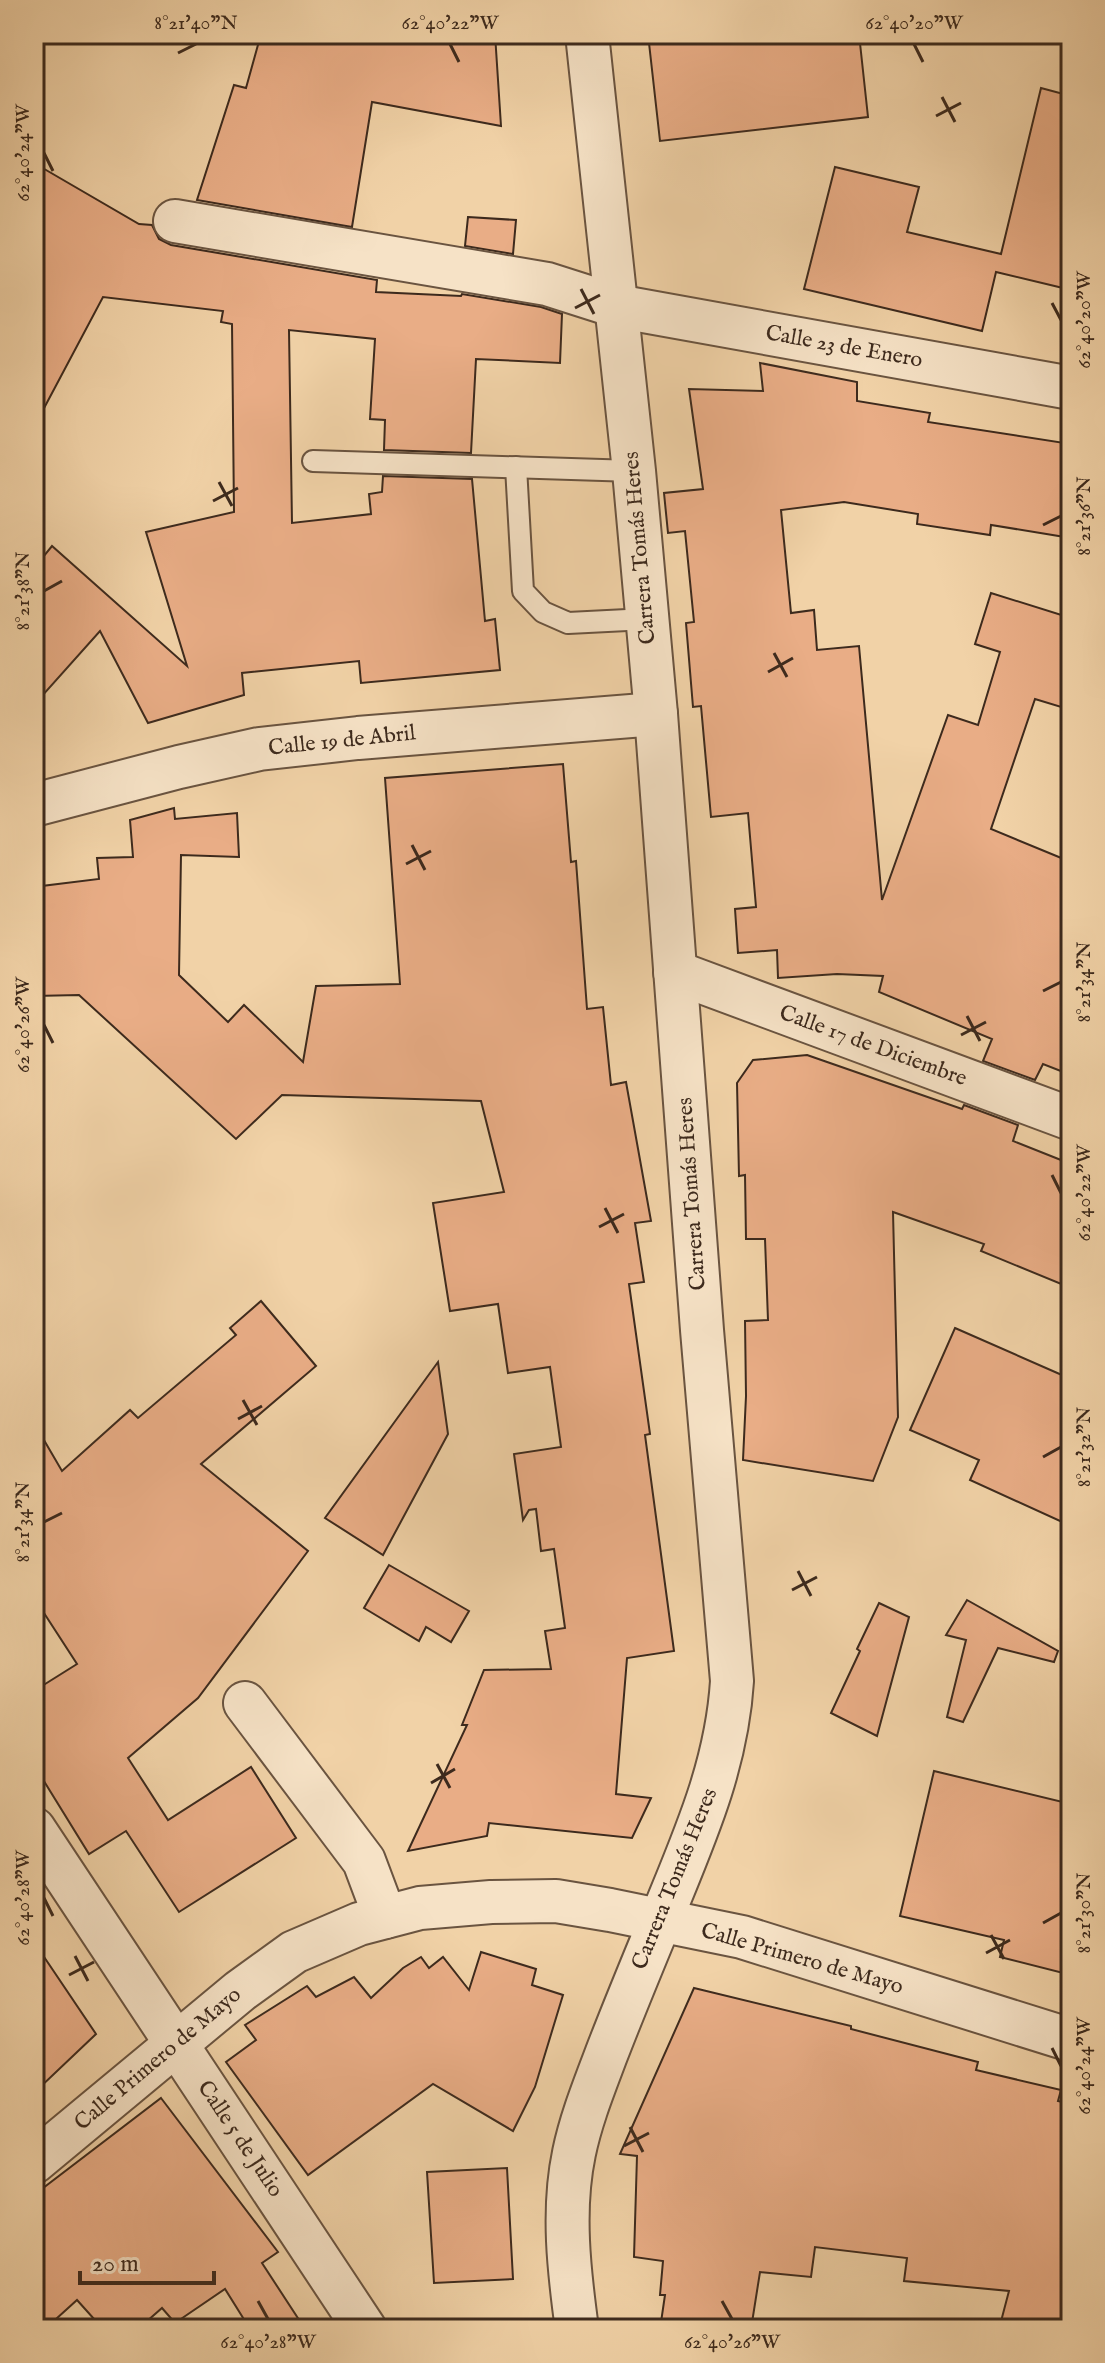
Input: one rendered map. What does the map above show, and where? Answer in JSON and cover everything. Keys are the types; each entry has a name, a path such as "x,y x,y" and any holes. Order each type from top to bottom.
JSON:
{"street":[{"name":"Carrera Tomás Heres","path":"577,2329 567,2194 574,2153 588,2102 633,1983 704,1814 730,1717 732,1681 656,714 634,471 587,34"},
{"name":"Calle 23 de Enero","path":"175,221 547,284 616,306 1071,388"},
{"name":"Calle 19 de Abril","path":"34,805 259,749 656,714"},
{"name":"Calle 17 de Diciembre","path":"675,972 1071,1119"},
{"path":"245,1703 364,1861 385,1917"},
{"name":"Calle 5 de Julio","path":"34,1829 365,2329"},
{"name":"Calle Primero de Mayo","path":"34,2162 240,1991 294,1952 359,1924 420,1908 556,1901 660,1920 742,1937 1071,2040"}],"lane":[{"path":"313,461 634,471"},
{"path":"516,467 523,591 543,612 568,623 647,619"}],"building":[{"path":"261,34 495,34 501,126 372,102 352,227 197,200 234,85 246,88"},
{"path":"648,34 859,34 868,117 660,141"},
{"path":"1041,88 1071,96 1071,260 1063,288 996,272 982,331 804,289 835,167 919,187 907,232 1001,254"},
{"path":"34,163 139,224 152,225 159,239 171,245 377,280 376,292 462,294 541,307 562,314 560,363 476,359 471,453 384,450 385,420 370,419 375,339 289,330 292,523 371,514 369,494 382,492 383,476 472,479 485,621 495,619 500,670 361,683 359,661 242,673 244,695 148,723 100,631 34,705 34,568 52,546 187,666 146,532 234,512 232,324 221,322 223,311 103,297 34,427"},
{"path":"468,217 516,220 513,254 465,246"},
{"path":"760,363 857,382 857,401 930,413 928,422 1071,444 1071,538 991,525 990,535 917,524 918,514 844,502 781,510 791,613 814,610 817,650 859,646 882,900 948,715 978,725 1000,652 975,644 991,593 1071,618 1071,710 1035,699 991,829 1071,862 1071,1075 1043,1064 1035,1080 983,1061 992,1039 879,992 883,976 837,974 778,978 777,950 738,953 735,909 756,907 748,813 711,817 701,706 693,707 686,623 694,622 685,531 668,533 664,493 703,489 689,389 763,391"},
{"path":"563,764 571,862 576,861 587,1009 603,1007 611,1085 626,1082 651,1221 635,1223 644,1282 629,1284 650,1434 645,1435 674,1651 627,1658 616,1794 651,1798 632,1838 489,1823 487,1836 408,1851 467,1725 462,1725 484,1670 551,1669 545,1631 565,1628 554,1549 541,1551 536,1509 529,1510 523,1520 514,1454 561,1447 550,1367 508,1373 498,1304 450,1311 433,1203 504,1192 481,1101 282,1095 236,1139 79,995 34,996 34,887 99,879 97,858 133,857 130,820 174,808 175,819 237,813 239,857 181,855 179,975 228,1022 244,1005 303,1062 316,986 400,984 385,778"},
{"path":"807,1055 962,1109 964,1105 1018,1125 1013,1141 1071,1164 1071,1288 981,1251 984,1244 893,1212 898,1417 873,1481 743,1460 745,1321 768,1320 765,1239 746,1239 745,1175 739,1176 737,1083 753,1060"},
{"path":"261,1301 316,1366 201,1464 308,1551 198,1698 128,1758 168,1820 251,1767 296,1838 179,1912 126,1831 89,1854 34,1765 34,1691 77,1664 42,1610 34,1610 34,1423 62,1471 130,1410 138,1418 236,1335 230,1328"},
{"path":"955,1328 1071,1379 1071,1526 970,1480 979,1460 910,1430"},
{"path":"438,1362 448,1434 383,1555 325,1518"},
{"path":"389,1565 469,1611 451,1642 426,1627 419,1641 364,1608"},
{"path":"967,1600 1058,1651 1054,1662 998,1648 963,1722 947,1717 966,1640 946,1635"},
{"path":"879,1603 909,1617 877,1736 831,1713"},
{"path":"934,1771 1071,1804 1071,1975 1000,1957 1004,1940 900,1916"},
{"path":"34,1942 96,2034 34,2093"},
{"path":"481,1952 536,1969 532,1985 563,1995 535,2087 513,2131 433,2084 308,2175 226,2062 256,2040 245,2025 307,1986 316,1997 354,1977 371,1998 403,1968 421,1957 429,1968 443,1957 469,1990"},
{"path":"694,1988 851,2026 851,2029 978,2062 976,2070 1061,2090 1058,2101 1071,2104 1071,2329 999,2329 1009,2291 904,2281 907,2258 815,2247 811,2277 760,2272 751,2329 660,2329 665,2295 660,2295 663,2261 634,2257 637,2156 620,2154"},
{"path":"161,2098 278,2252 262,2263 305,2329 250,2329 225,2289 175,2323 162,2308 138,2329 103,2329 77,2300 45,2329 34,2329 34,2195"},
{"path":"507,2168 513,2279 434,2283 427,2172"}]}
